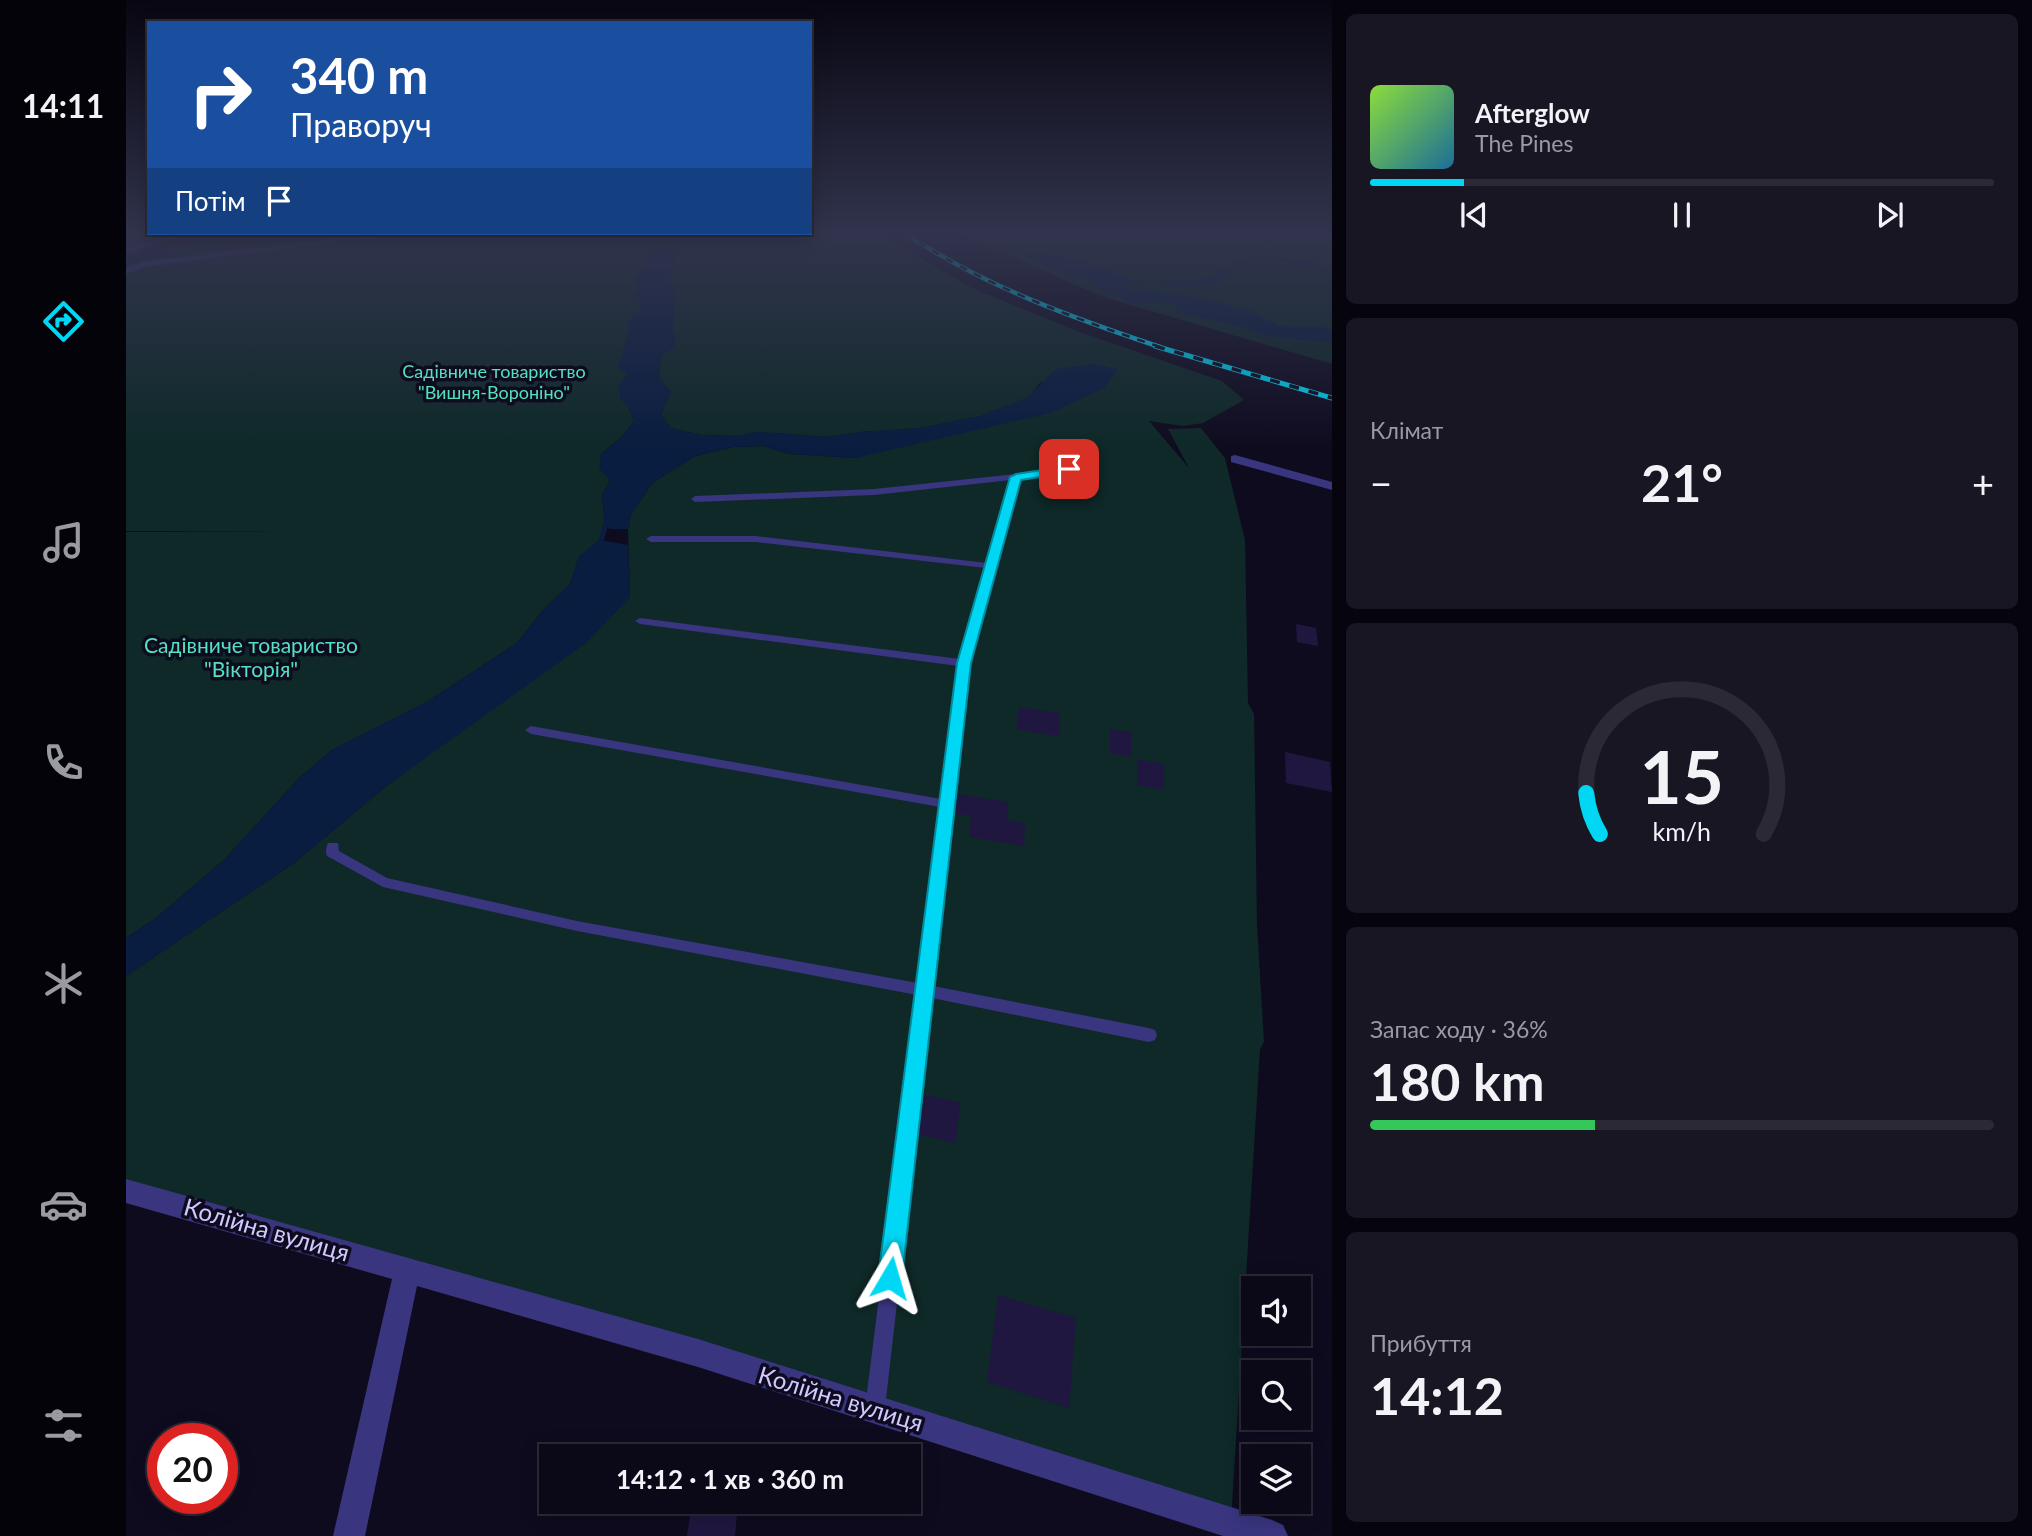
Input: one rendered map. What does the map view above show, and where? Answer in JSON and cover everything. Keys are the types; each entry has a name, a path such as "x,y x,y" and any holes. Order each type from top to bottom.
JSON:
{"street":[{"path":"1235,458 1332,486"},
{"name":"Колійна вулиця","path":"126,1191 698,1353 1272,1536"},
{"path":"349,1536 407,1270"}],"lane":[{"path":"695,499 874,492 1095,466"},
{"path":"875,1408 945,804 964,663 1016,477"},
{"path":"651,539 755,539 991,566"},
{"path":"640,621 964,663"},
{"path":"531,730 945,804"},
{"path":"333,846 332,853 383,882 577,926 1149,1035"}],"green space":[{"path":"126,305 642,305 642,311 629,331 626,344 628,406 634,421 622,437 601,454 610,481 602,495 605,526 600,540 579,557 570,584 543,610 517,643 427,702 332,750 301,776 224,860 156,918 126,938 126,532 289,531 126,531"},
{"path":"674,305 1013,305 1077,331 1222,381 1244,400 1203,423 1183,426 1149,421 1189,468 1168,429 1201,428 1225,458 1245,540 1248,703 1254,714 1257,925 1264,1042 1260,1049 1246,1276 1241,1276 1242,1346 1231,1522 126,1191 126,976 294,863 389,784 630,597 628,529 631,515 652,483 695,456 733,447 764,446 790,454 855,458 1118,370 1094,364 1040,383 1028,398 980,416 921,428 827,437 759,432 738,436 701,435 670,428 661,414 671,392 659,378 661,357 675,345 672,324"},
{"path":"1129,305 1332,305 1332,364"}],"water":[{"path":"641,305 674,305 672,324 676,345 661,357 659,378 671,392 661,414 670,428 701,435 738,436 759,432 827,437 921,428 980,416 1027,398 1056,369 1094,364 1118,369 1104,388 1051,413 855,458 790,454 764,446 733,447 695,456 652,483 631,515 628,529 610,529 605,526 602,495 610,481 599,468 601,454 622,437 634,421 628,406 620,399 619,385 627,374 618,367 629,331 628,321 642,311"},
{"path":"1174,305 1225,305 1248,311 1280,326 1323,327 1332,330 1332,343 1261,335 1251,329 1177,312"},
{"path":"600,540 628,545 630,597 586,643 389,784 294,863 126,976 126,938 156,918 224,860 301,776 332,750 427,702 517,643 543,610 570,584 579,556"}],"building":[{"path":"1296,624 1316,628 1318,646 1297,642"},
{"path":"1019,707 1060,713 1059,736 1017,730"},
{"path":"1110,729 1131,732 1131,757 1110,753"},
{"path":"1285,752 1330,762 1332,792 1286,783"},
{"path":"1137,759 1164,764 1164,790 1137,785"},
{"path":"957,794 1008,802 1007,820 1025,823 1024,846 969,837 971,816 955,814"},
{"path":"924,1095 960,1102 956,1143 919,1135"},
{"path":"998,1295 1076,1318 1069,1408 987,1382"},
{"path":"690,1514 737,1514 735,1536 687,1536"}],"waterway":[{"path":"599,547 608,518"}],"railway":[{"path":"1042,305 1160,347"},
{"path":"1155,346 1332,398"}],"route":[{"path":"890,1278 964,663 1016,477 1069,469"}],"park label":[{"name":"Садівниче товариство \"Вишня-Вороніно\"","path":"494,381"},
{"name":"Садівниче товариство \"Вікторія\"","path":"251,656"}]}
